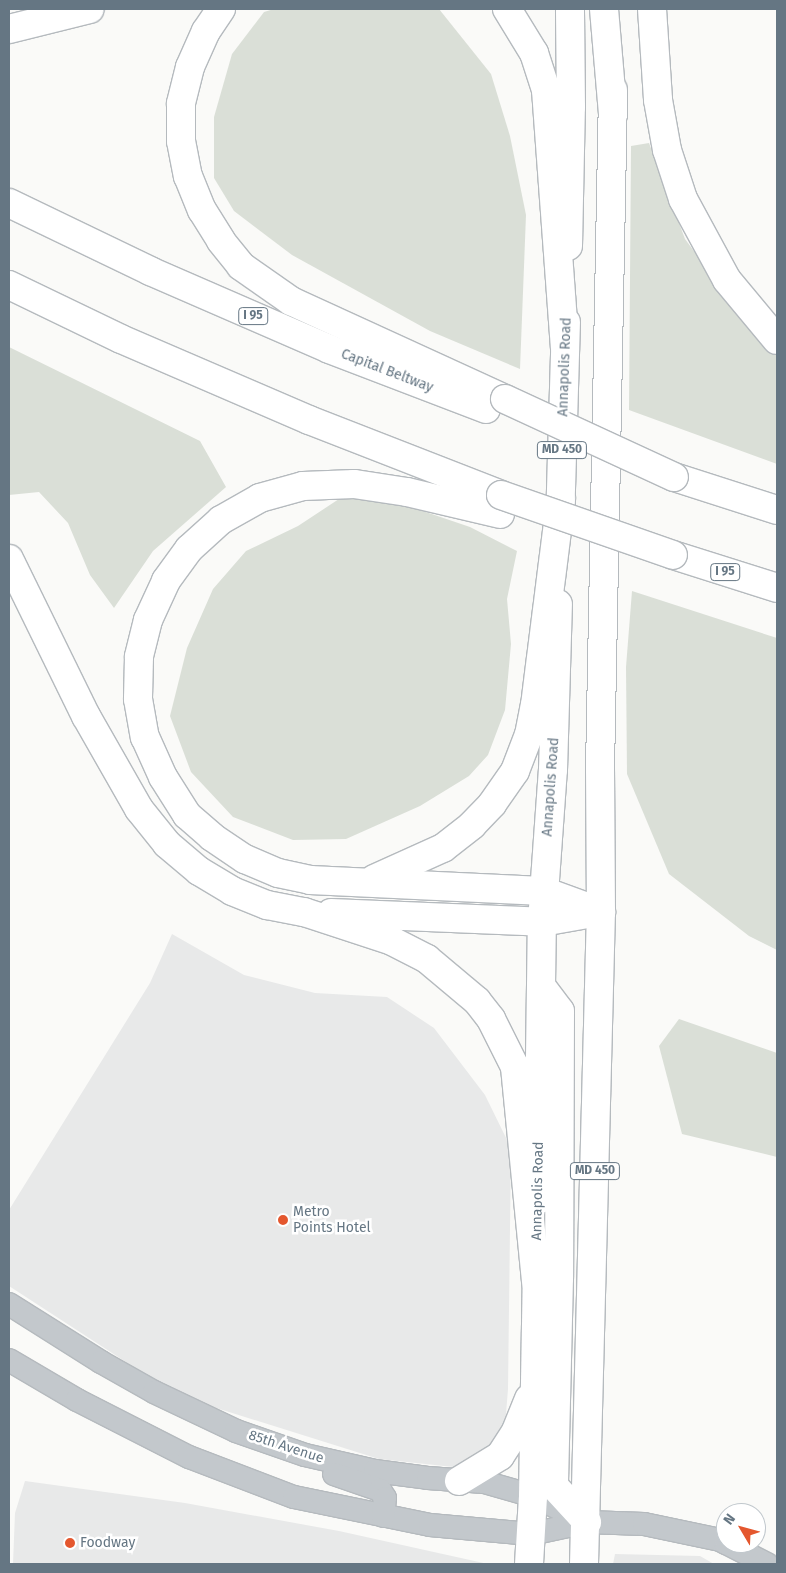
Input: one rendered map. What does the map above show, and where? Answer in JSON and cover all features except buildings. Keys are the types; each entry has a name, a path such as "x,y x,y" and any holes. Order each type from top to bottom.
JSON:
{"main road":[{"path":"9,30 90,9"},
{"path":"221,9 206,31 190,66 181,104 181,140 188,176 202,210 221,241 240,266 291,301 504,407"},
{"path":"507,9 534,53 546,90 565,346"},
{"name":"Annapolis Road","path":"529,1564 533,1496 542,922 553,770 561,500 571,107 570,9"},
{"path":"604,9 612,115"},
{"name":"MD 450","path":"584,1564 587,1522 601,912 600,760 614,9"},
{"path":"652,9 658,100 667,150 683,199 728,280 777,340"},
{"name":"Capital Beltway","path":"9,203 150,271 330,349 504,407 674,477 777,510"},
{"name":"I 95","path":"9,285 121,339 500,504 777,588"},
{"path":"500,504 354,484 303,486 260,498 221,520 190,549 166,581 148,620 139,657 138,691 145,737 163,777 187,815 212,837 245,859 278,873 310,880 543,891 601,912"},
{"path":"366,882 443,848 472,825 492,804 515,771 529,735 535,705 561,500"},
{"path":"9,559 86,716 139,809 167,844 199,871 232,891 267,905 304,912 392,941 427,959 478,1001 491,1019 515,1067 536,1282"},
{"path":"304,912 542,922 601,912"},
{"path":"541,986 560,1012 560,1239 554,1486 587,1522"},
{"path":"459,1481 500,1456 516,1431 535,1386"}],"street":[{"name":"85th Avenue","path":"9,1304 101,1362 154,1392 210,1420 292,1451 376,1471 459,1481 484,1482 533,1496 587,1522"},
{"name":"85th Avenue","path":"9,1360 77,1400 189,1457 294,1497 430,1524 531,1534 587,1522 644,1524 716,1539"},
{"path":"292,1451 335,1474 380,1490 385,1498 383,1516"},
{"name":"85th Avenue","path":"746,1553 767,1564"}],"shaded area":[{"path":"274,9 439,9 491,74 510,136 526,215 520,369 430,331 292,255 234,211 214,178 214,117 232,54 264,12"},
{"path":"649,143 685,239 733,304 777,355 777,464 629,410 631,146"},
{"path":"9,347 200,441 226,487 153,551 114,608 90,575 68,523 39,492 9,495"},
{"path":"342,497 408,506 470,527 517,551 507,599 511,644 505,710 488,755 469,776 420,806 346,839 293,840 233,817 191,772 170,716 187,648 213,589 246,551 298,526"},
{"path":"632,591 777,638 777,950 749,936 669,874 627,774 626,667"},
{"path":"172,934 244,975 315,993 387,997 434,1028 485,1095 511,1148 508,1389 504,1439 472,1469 379,1459 210,1406 149,1377 9,1286 9,1210 150,983"},
{"path":"679,1019 777,1053 777,1157 682,1134 659,1046"},
{"path":"25,1481 185,1503 339,1531 488,1564 13,1564 15,1513"},
{"path":"615,1554 700,1556 714,1564 613,1564"}],"place":[{"name":"Metro Points Hotel","path":"283,1220"},
{"name":"Foodway","path":"70,1543"}]}
